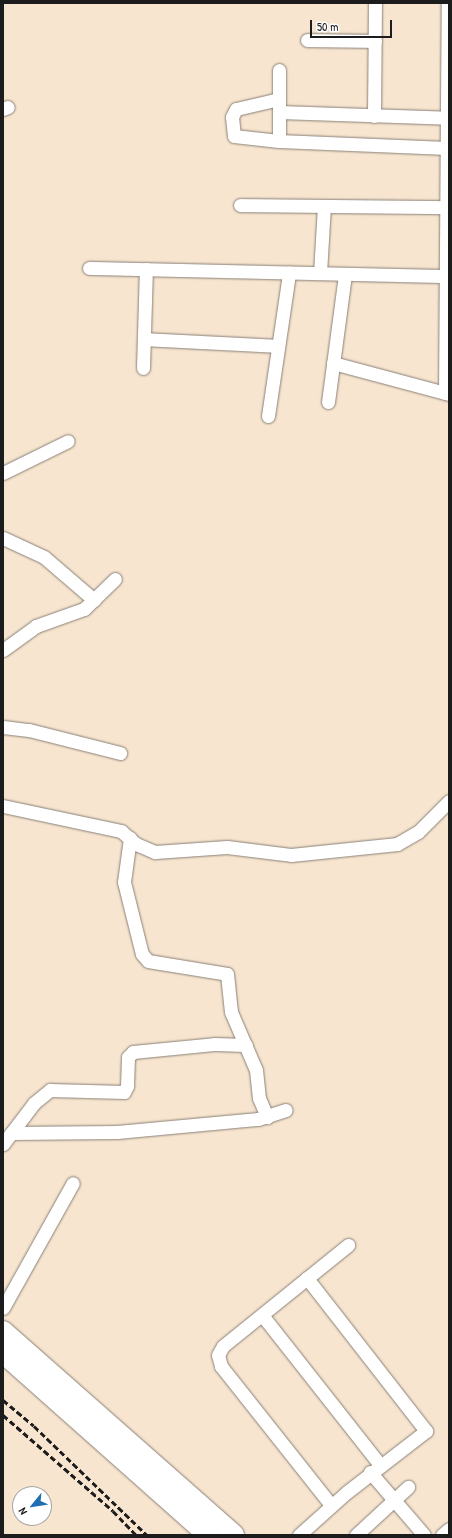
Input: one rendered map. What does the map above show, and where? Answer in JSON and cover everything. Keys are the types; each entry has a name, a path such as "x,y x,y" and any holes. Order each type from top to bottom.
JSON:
{"main road":[{"path":"3,1331 123,1448 208,1535"},
{"path":"3,1353 234,1535"}],"street":[{"path":"374,116 375,3"},
{"path":"333,363 447,393 448,3"},
{"path":"307,40 375,41"},
{"path":"279,70 279,141"},
{"path":"447,118 374,116 279,106 236,109 232,117 232,132 238,138 448,151"},
{"path":"240,205 324,206 447,211"},
{"path":"320,273 324,206"},
{"path":"89,268 289,272 447,279"},
{"path":"143,368 146,269"},
{"path":"268,416 289,272"},
{"path":"328,402 345,274"},
{"path":"144,340 278,346"},
{"path":"3,472 68,441"},
{"path":"3,538 44,557 94,600"},
{"path":"3,650 36,626 84,609 115,579"},
{"path":"3,727 29,730 120,753"},
{"path":"3,806 121,831 140,847 155,852 228,847 291,855 385,847 408,840 449,801"},
{"path":"130,838 124,882 142,954 148,960 226,974 232,1012 256,1070 259,1098 267,1117"},
{"path":"3,1144 34,1103 50,1090 124,1092 127,1086 128,1057 133,1052 214,1044 246,1045"},
{"path":"11,1133 117,1132 267,1117 286,1110"},
{"path":"3,1308 73,1183"},
{"path":"332,1505 221,1366 218,1359 223,1346 348,1245"},
{"path":"299,1535 375,1468 426,1431 307,1278"},
{"path":"262,1315 375,1468 394,1499 424,1535"},
{"path":"356,1535 408,1487"},
{"path":"442,1535 449,1529"}],"railway":[{"path":"3,1400 34,1426 147,1535"},
{"path":"3,1415 113,1511 136,1535"}]}
